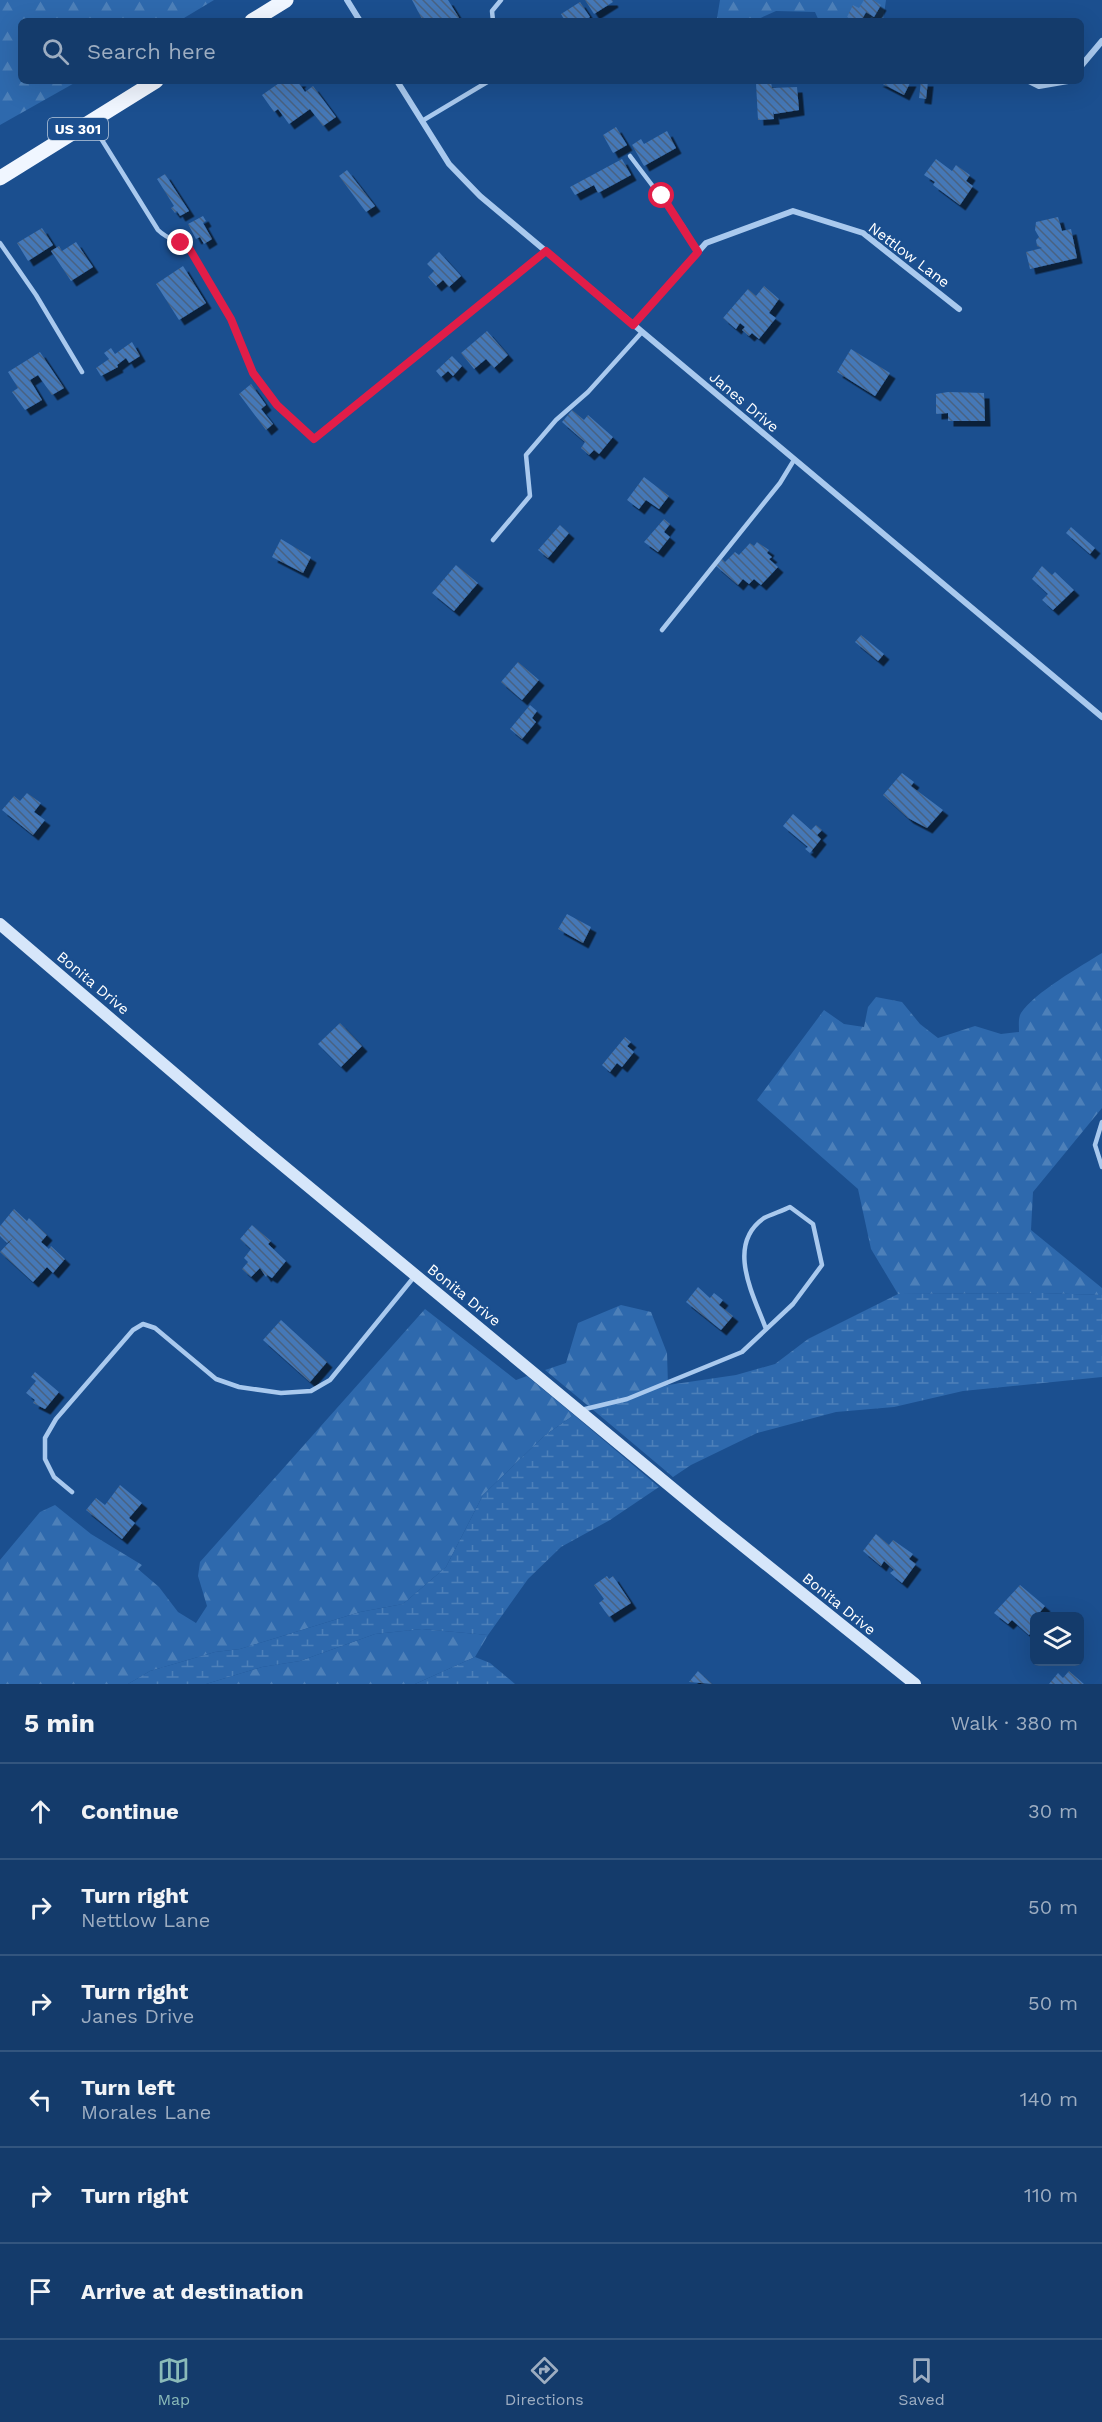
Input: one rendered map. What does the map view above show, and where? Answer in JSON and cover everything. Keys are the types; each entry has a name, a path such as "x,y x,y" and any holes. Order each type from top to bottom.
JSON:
{"main road":[{"path":"257,18 286,0"},
{"name":"US 301","path":"0,178 151,84"}],"street":[{"path":"347,0 358,18"},
{"path":"1084,62 1102,41"},
{"name":"Janes Drive","path":"399,84 449,164 464,182 1102,717"},
{"path":"1035,84 1039,86 1051,84"},
{"name":"Nettlow Lane","path":"633,325 706,243 793,211 864,233 959,309"},
{"path":"314,439 546,251"},
{"name":"Bonita Drive","path":"0,924 245,1134 581,1410 717,1525 915,1684"}],"lane":[{"path":"493,18 492,11 501,0"},
{"path":"422,121 484,84"},
{"path":"91,121 158,230 168,240 181,243 189,248 231,319 253,373 266,392 314,439"},
{"path":"630,156 678,219 698,252"},
{"path":"0,243 36,295 81,372"},
{"path":"493,540 530,496 526,455 556,420 588,392 642,332"},
{"path":"662,630 780,483 794,460"},
{"path":"1102,1122 1095,1145 1102,1167"},
{"path":"581,1410 627,1399 742,1352 793,1304 822,1265 813,1224 790,1207 764,1219 746,1240 744,1266 766,1329"},
{"path":"72,1492 54,1477 45,1459 45,1438 56,1419 133,1330 143,1324 155,1328 216,1379 239,1387 281,1394 311,1391 330,1380 416,1275"}],"green space":[{"path":"0,0 214,0 184,18 18,18 18,84 73,84 0,125"},
{"path":"720,0 886,0 883,18 818,18 815,12 776,11 761,18 717,18"},
{"path":"1102,953 1102,1108 1033,1192 1031,1230 1102,1288 1102,1295 898,1294 871,1249 858,1189 757,1100 824,1010 844,1024 864,1027 868,1007 876,997 902,1002 920,1024 938,1038 975,1026 1001,1034 1019,1032 1020,1015 1027,1005 1058,980"},
{"path":"898,1294 1102,1295 1102,1377 963,1391 894,1407 836,1412 757,1433 691,1465 673,1477 592,1409 668,1385 736,1375 775,1364 808,1339"},
{"path":"621,1305 651,1312 667,1353 668,1385 592,1409 545,1370 566,1363 578,1323"},
{"path":"425,1309 516,1380 527,1376 574,1415 544,1436 483,1495 446,1567 403,1604 360,1612 240,1649 215,1652 150,1671 128,1684 0,1684 0,1560 40,1512 55,1505 91,1534 142,1565 138,1569 159,1587 178,1612 196,1623 207,1606 198,1576 200,1562"},
{"path":"574,1415 659,1487 610,1520 561,1547 528,1579 488,1635 422,1629 375,1634 300,1661 262,1667 206,1684 128,1684 150,1671 215,1652 240,1649 360,1612 403,1604 446,1567 483,1495 544,1436"},
{"path":"422,1629 488,1635 475,1657 415,1684 206,1684 262,1667 300,1661 375,1634"},
{"path":"475,1657 490,1663 515,1684 415,1684"}],"building":[{"path":"412,0 448,0 459,18 421,18"},
{"path":"585,0 612,0 613,2 594,14"},
{"path":"864,0 873,0 881,5 874,17 866,12 863,18 847,17 853,5 859,8"},
{"path":"580,2 590,17 563,18 561,14"},
{"path":"278,84 300,84 305,92 313,86 336,117 323,126 310,109 289,124 278,109 274,112 262,95"},
{"path":"756,84 771,84 772,88 797,87 799,110 774,114 773,111 774,119 758,120"},
{"path":"883,84 910,84 904,95"},
{"path":"921,84 928,84 926,99 919,98"},
{"path":"616,127 627,145 613,153 603,135"},
{"path":"667,131 676,148 644,166 632,145 641,139 644,144"},
{"path":"622,159 631,175 598,193 594,185 575,195 570,187"},
{"path":"936,159 952,171 956,165 970,175 966,181 973,186 960,205 933,185 935,182 924,175"},
{"path":"347,170 375,206 366,212 339,176"},
{"path":"165,174 189,211 180,216 171,208 174,206 157,179"},
{"path":"203,216 206,221 203,223 212,239 204,244 200,237 196,239 188,224"},
{"path":"1058,217 1062,231 1071,229 1077,258 1030,269 1026,252 1042,248 1037,246 1036,240 1039,237 1035,230 1036,222"},
{"path":"42,228 53,245 28,261 17,243"},
{"path":"76,242 93,267 71,281 51,251 59,246 62,251"},
{"path":"439,252 461,276 449,287 443,280 436,286 428,277 434,271 427,264"},
{"path":"183,266 206,303 179,320 156,284"},
{"path":"764,286 779,299 769,313 776,318 759,339 752,333 749,336 742,330 745,327 740,323 736,329 723,318 748,289 756,296"},
{"path":"487,331 508,355 494,368 486,359 474,369 461,353"},
{"path":"132,342 140,356 129,363 126,358 117,365 118,367 101,376 96,368 109,359 104,353 111,348 115,354"},
{"path":"851,349 890,373 875,396 837,372"},
{"path":"40,352 64,388 52,395 38,375 30,380 42,400 25,410 12,392 18,388 8,372"},
{"path":"452,356 462,366 453,376 448,371 441,377 436,371"},
{"path":"251,384 266,405 261,409 273,424 266,430 239,394"},
{"path":"984,393 985,421 948,421 948,413 936,414 936,394"},
{"path":"572,410 584,420 588,415 613,437 599,454 594,450 589,455 581,448 585,442 562,422"},
{"path":"644,477 669,496 659,509 646,500 639,509 627,500"},
{"path":"664,519 670,524 664,532 670,537 658,552 644,542"},
{"path":"560,525 569,533 548,558 538,550"},
{"path":"1071,527 1095,548 1090,554 1066,533"},
{"path":"281,539 311,557 303,573 272,557"},
{"path":"757,542 769,550 767,553 772,557 769,559 778,567 761,585 754,579 749,584 743,579 738,585 716,566 722,559 725,562 735,552 739,555 750,543 754,546"},
{"path":"456,565 478,583 454,611 432,593"},
{"path":"1042,566 1052,575 1055,572 1074,590 1053,610 1042,600 1048,594 1032,579"},
{"path":"861,635 884,654 878,661 855,642"},
{"path":"518,662 539,680 522,700 501,682"},
{"path":"530,705 537,711 532,718 536,722 522,739 510,729"},
{"path":"902,773 914,782 911,786 943,810 927,828 908,818 883,795"},
{"path":"27,793 41,803 34,812 45,820 33,835 2,810 14,796 20,801"},
{"path":"793,814 811,830 816,825 822,830 817,835 821,839 810,853 805,849 808,847 783,826"},
{"path":"567,914 591,927 583,943 558,929"},
{"path":"340,1023 362,1046 341,1067 318,1044"},
{"path":"625,1037 631,1042 627,1046 634,1052 622,1067 617,1063 610,1072 602,1065"},
{"path":"14,1209 27,1221 29,1218 47,1235 41,1242 49,1249 51,1246 65,1259 53,1273 47,1267 33,1282 0,1252 13,1238 7,1243 0,1236 0,1226"},
{"path":"252,1225 271,1241 268,1244 286,1261 272,1278 267,1275 266,1277 260,1268 251,1277 242,1269 248,1262 244,1258 251,1249 240,1239"},
{"path":"698,1287 710,1298 714,1293 723,1300 719,1305 733,1316 721,1330 686,1302"},
{"path":"281,1320 327,1362 310,1382 263,1340"},
{"path":"35,1372 59,1392 45,1409 33,1403 35,1400 26,1393 36,1381 31,1377"},
{"path":"120,1485 142,1503 129,1518 135,1523 122,1539 86,1510 96,1498 105,1505"},
{"path":"876,1534 889,1545 893,1540 913,1554 909,1559 916,1564 902,1583 890,1573 894,1570 884,1561 881,1566 863,1551"},
{"path":"607,1576 609,1579 613,1576 631,1603 609,1617 599,1603 604,1599 594,1585"},
{"path":"1020,1585 1045,1606 1040,1612 1030,1612 1029,1635 1012,1620 1008,1624 994,1613"},
{"path":"698,1671 712,1684 689,1682"},
{"path":"1069,1671 1084,1684 1049,1684 1058,1673 1063,1678"}],"route":[{"path":"181,243 189,248 231,319 253,373 277,405 314,439 546,251 633,325 698,252 662,196"}]}
